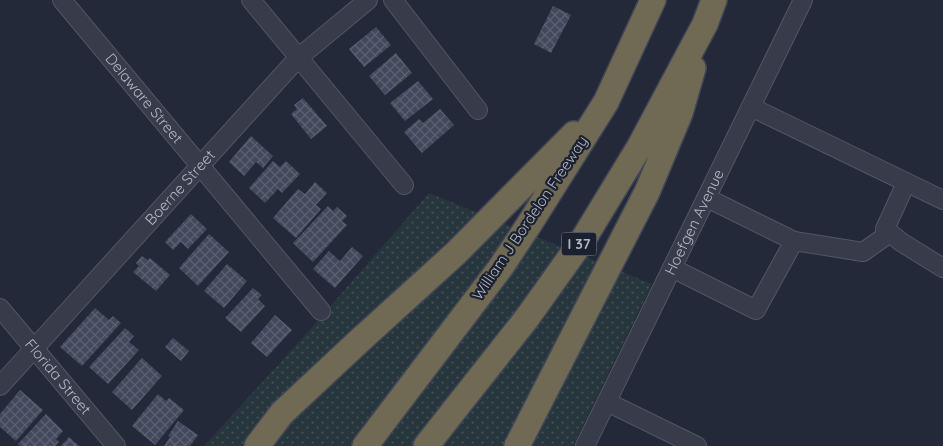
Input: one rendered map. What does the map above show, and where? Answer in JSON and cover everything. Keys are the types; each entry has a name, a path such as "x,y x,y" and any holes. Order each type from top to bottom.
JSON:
{"highway":[{"name":"William J Bordelon Freeway","path":"364,446 501,267 606,102 653,0"},
{"name":"I 37","path":"426,446 527,318 584,238 640,146 705,24 714,0"},
{"path":"517,446 647,192 680,113 705,24"},
{"path":"256,446 282,413 456,253 606,102"}],"street":[{"name":"Delaware Street","path":"62,0 321,311"},
{"path":"251,0 404,185"},
{"name":"Boerne Street","path":"0,386 298,58 368,0"},
{"path":"393,0 478,110"},
{"name":"Hoefgen Avenue","path":"585,446 803,0"},
{"path":"751,107 943,200"},
{"path":"906,183 885,228 901,242 943,268"},
{"path":"706,198 794,241 863,252 890,233"},
{"path":"672,268 756,310 794,241"},
{"name":"Florida Street","path":"0,308 116,446"},
{"path":"607,402 698,446"}],"shaded area":[{"path":"429,193 652,284 573,446 204,446 308,332"}],"building":[{"path":"553,6 571,15 551,53 534,44"},
{"path":"376,27 391,45 364,67 349,49"},
{"path":"396,53 412,73 385,95 369,76"},
{"path":"418,81 433,99 405,121 390,103"},
{"path":"303,98 327,126 311,139 291,114 297,109 294,105"},
{"path":"440,109 454,125 422,153 404,132 419,119 423,123"},
{"path":"251,136 273,156 263,168 256,162 244,176 229,162"},
{"path":"273,161 280,167 286,161 300,174 282,193 278,189 265,203 249,188"},
{"path":"315,182 327,193 316,205 321,209 296,238 273,218 298,189 305,194"},
{"path":"328,206 333,211 337,207 347,216 342,221 347,225 313,262 293,243"},
{"path":"191,214 207,229 188,249 181,242 173,250 165,242"},
{"path":"209,234 229,252 198,286 179,268"},
{"path":"352,247 363,256 335,288 313,269 329,251 340,261"},
{"path":"142,256 148,260 150,258 170,275 156,291 133,272 139,266 136,263"},
{"path":"227,264 247,281 224,308 204,291"},
{"path":"253,288 262,295 258,299 265,306 241,332 225,318"},
{"path":"95,308 109,320 113,316 121,323 82,366 60,347"},
{"path":"275,315 292,330 267,357 251,343"},
{"path":"125,328 134,336 129,342 139,350 108,384 89,367"},
{"path":"173,338 189,351 181,361 165,347"},
{"path":"142,358 162,376 132,410 112,392"},
{"path":"20,390 43,410 16,441 0,427 0,414"},
{"path":"158,394 166,401 169,398 184,410 155,445 132,426"},
{"path":"46,414 63,431 56,439 59,442 55,446 20,446 18,444"},
{"path":"178,421 198,435 190,446 164,446 170,437 168,436"},
{"path":"69,437 79,446 61,446"}]}
